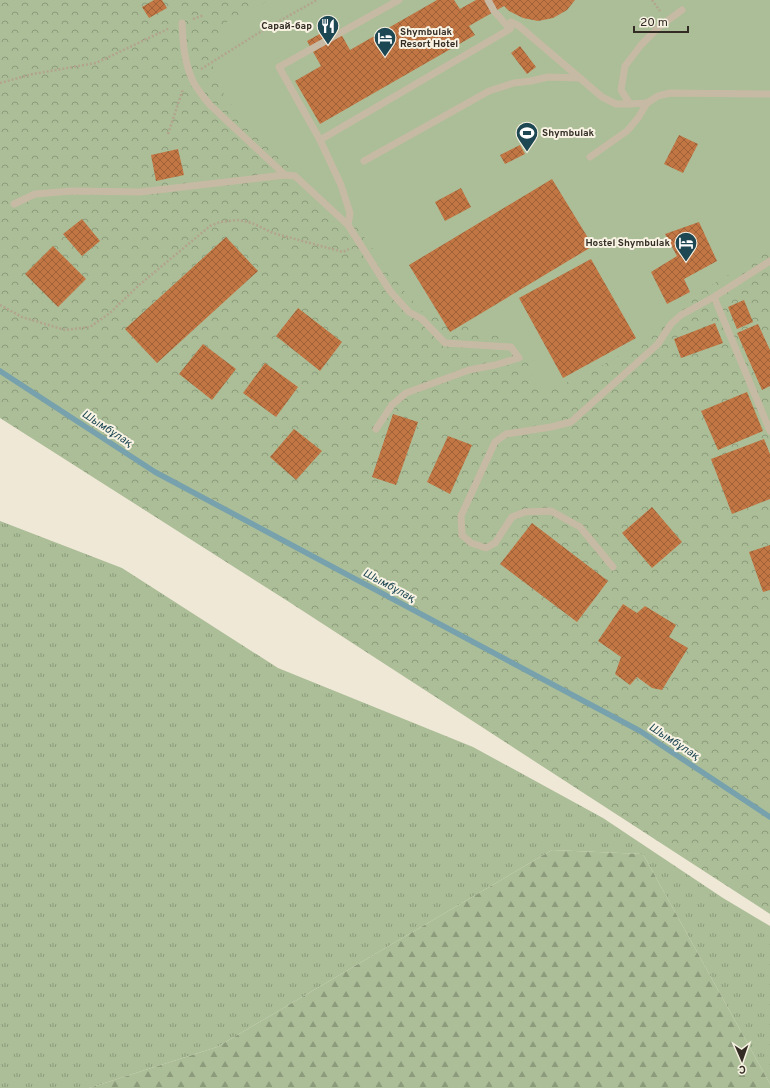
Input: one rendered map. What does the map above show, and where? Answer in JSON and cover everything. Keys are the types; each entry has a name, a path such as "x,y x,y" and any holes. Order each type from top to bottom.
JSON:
{"lane":[{"path":"348,225 350,213 341,185 320,140 279,67 399,0"},
{"path":"488,0 494,11 510,29"},
{"path":"630,104 621,90 625,66 641,44 659,27 682,10"},
{"path":"510,29 511,22 519,26 602,97 616,104 648,103"},
{"path":"182,23 184,56 192,80 201,94 210,105 285,175"},
{"path":"320,140 510,29"},
{"path":"364,161 489,91 514,83 548,77 580,78"},
{"path":"590,157 626,131 638,118 648,103 658,96 670,93 770,94"},
{"path":"14,204 35,194 72,191 140,192 285,175 295,176 348,225 390,291 408,312 422,319 446,343 511,347 519,358 495,365 469,370 406,393 392,405 376,429"},
{"path":"613,566 580,527 551,511 525,512 512,517 495,543 486,548 471,543 462,535 461,516 495,442 506,434 571,422 658,344 671,324 681,315 714,297 770,261"},
{"path":"714,297 770,431"}],"path":[{"path":"168,134 182,92 198,71 265,29 317,0"},
{"path":"0,83 33,74 96,63 182,23 204,15"},
{"path":"0,304 22,317 64,330 90,326 110,313 138,286 210,226 220,222 238,220 252,223 273,233 343,252 360,244"}],"green space":[{"path":"0,0 770,0 770,914 286,600 0,418"},
{"name":"Shymbulak","path":"270,0 770,0 770,250 678,305 667,314 652,337 583,376 560,385 533,383 530,365 518,345 509,340 423,312 404,291 362,234 339,206 228,101 213,76 213,64 219,48 222,29 228,20"},
{"path":"0,521 122,568 278,668 473,747 603,818 723,898 770,926 770,1084 643,854 552,850 217,1047 89,1088 0,1088"},
{"path":"552,850 643,854 770,1084 770,1088 89,1088 217,1047"}],"building":[{"path":"154,0 162,0 167,8 149,18 142,7"},
{"name":"Shymbulak Resort Hotel","path":"437,0 454,0 460,9 476,0 575,0 567,10 553,18 538,21 523,18 509,11 504,6 469,26 475,35 320,124 295,81 321,66 307,41 336,25 350,50"},
{"path":"520,46 536,67 527,74 511,53"},
{"path":"679,135 698,144 683,173 664,164"},
{"path":"520,145 525,154 505,164 500,155"},
{"path":"178,149 184,175 156,181 151,155"},
{"path":"552,179 593,246 450,332 409,265"},
{"path":"461,188 471,207 445,221 435,202"},
{"path":"82,219 100,241 82,256 63,234"},
{"path":"699,222 717,261 684,279 690,292 667,304 651,272 677,256 665,234"},
{"path":"226,237 258,271 157,363 125,329"},
{"path":"53,246 86,279 58,307 25,274"},
{"path":"591,259 636,338 563,378 519,298"},
{"path":"744,300 753,322 737,329 728,307"},
{"path":"298,308 342,342 320,371 276,336"},
{"path":"715,323 723,343 681,358 674,339"},
{"path":"758,324 770,350 770,386 762,390 737,333"},
{"path":"203,344 236,369 212,400 179,374"},
{"path":"265,363 298,387 276,417 243,393"},
{"path":"747,392 763,431 718,450 701,411"},
{"path":"393,414 418,422 396,485 372,477"},
{"path":"294,429 322,451 296,480 270,457"},
{"path":"448,436 472,445 450,494 427,482"},
{"path":"764,439 770,454 770,499 732,514 711,459"},
{"path":"652,507 682,542 652,568 622,533"},
{"path":"532,523 608,581 577,622 500,564"},
{"path":"770,545 770,590 763,592 749,552"},
{"path":"623,604 637,613 645,606 676,625 669,637 688,648 662,690 652,688 637,677 630,685 615,674 621,657 598,641"}],"waterway":[{"name":"Шымбұлақ","path":"0,371 155,472 640,731 770,817"}],"place":[{"name":"Сарай-бар","path":"328,46"},
{"name":"Shymbulak Resort Hotel","path":"385,58"},
{"name":"Shymbulak","path":"527,152"},
{"name":"Hostel Shymbulak","path":"686,262"}]}
